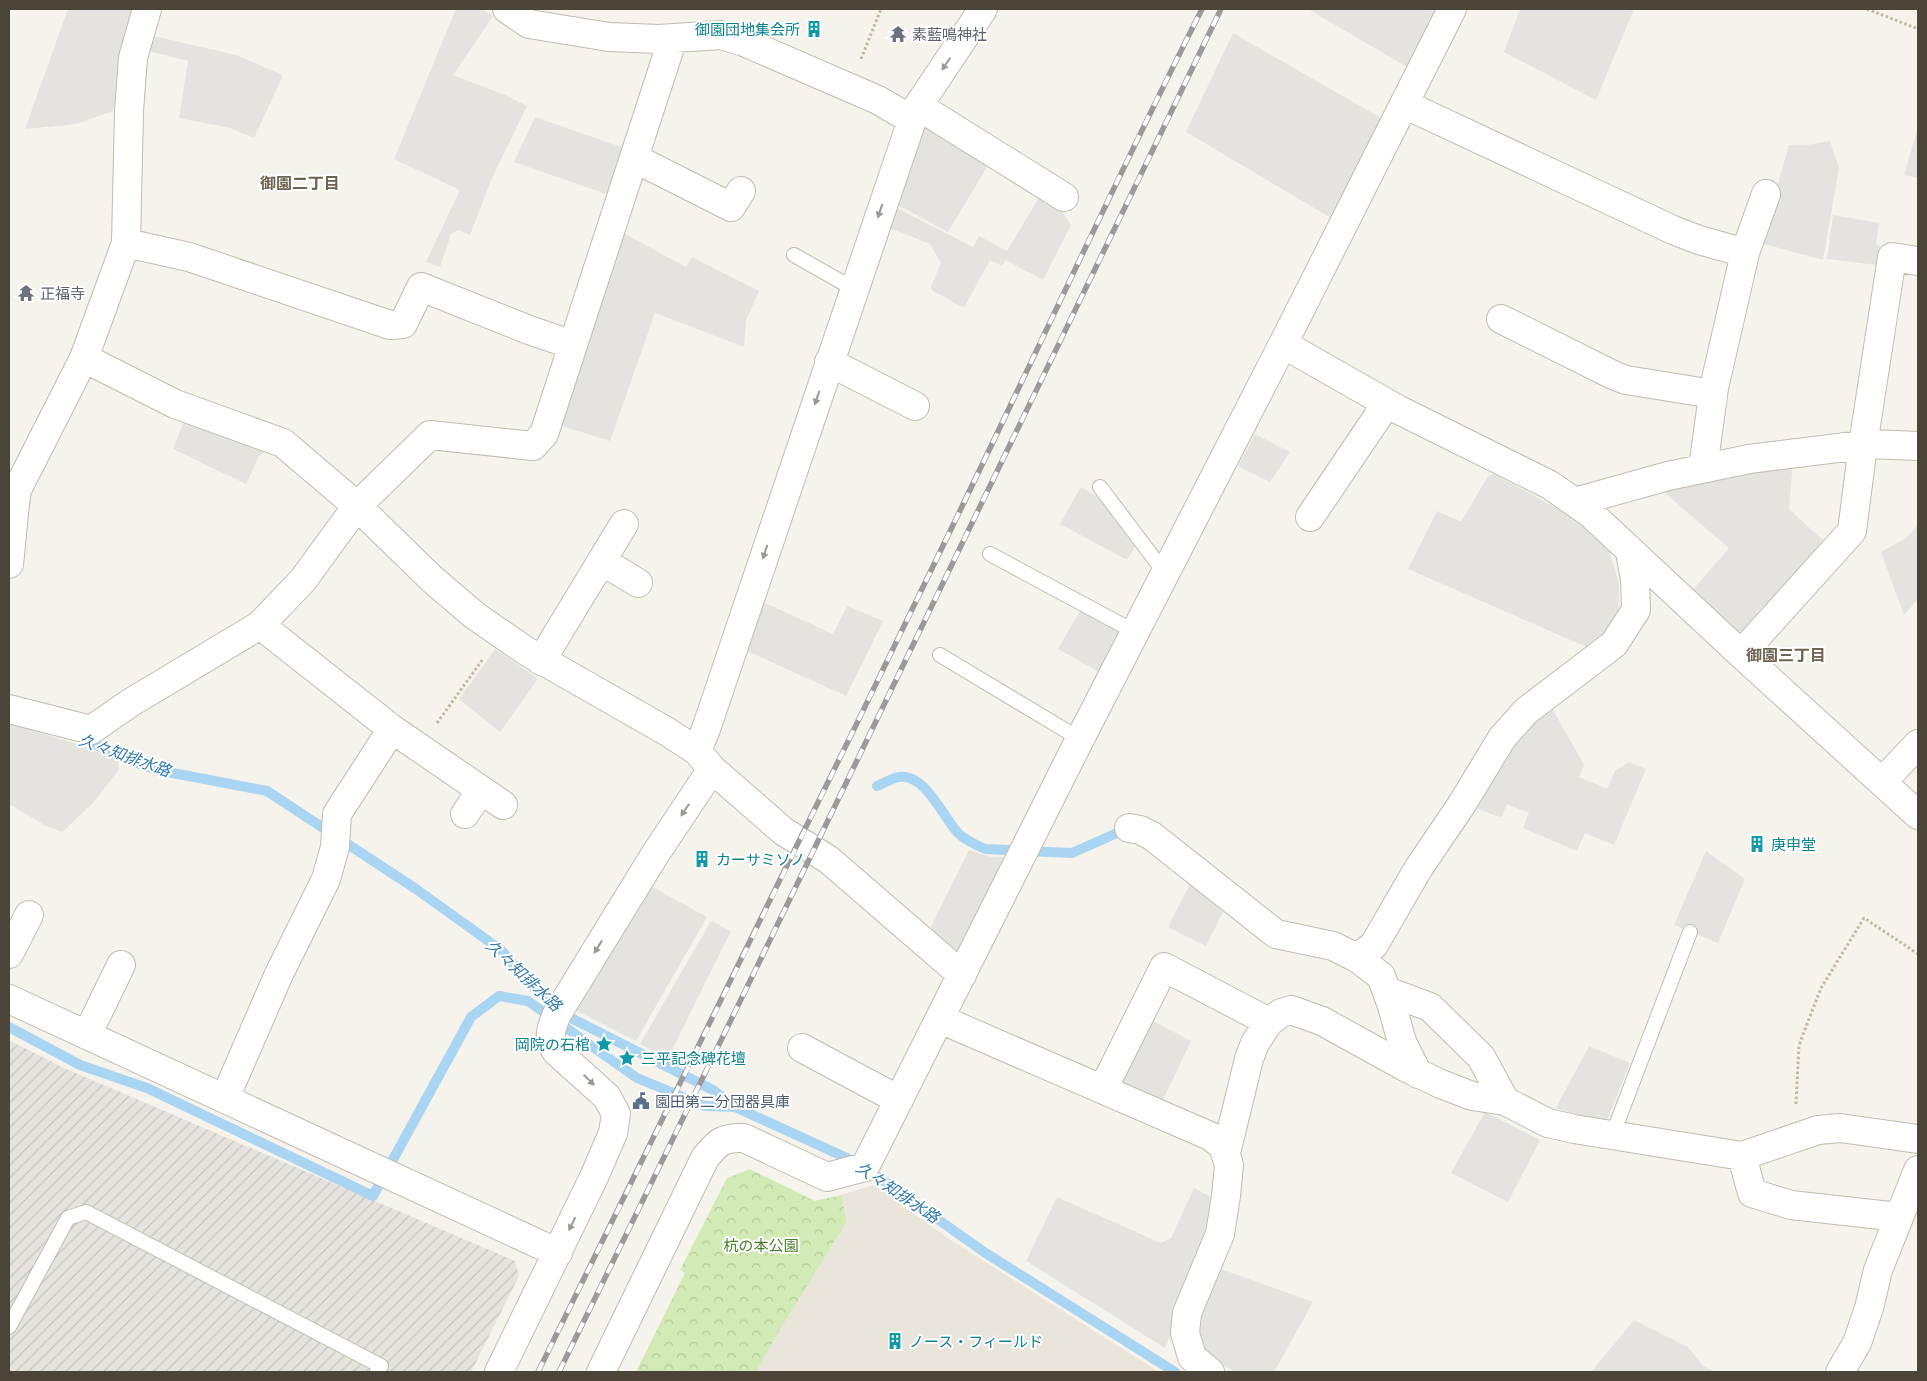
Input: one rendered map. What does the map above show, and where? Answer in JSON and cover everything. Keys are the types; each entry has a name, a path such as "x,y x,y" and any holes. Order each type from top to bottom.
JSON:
{"street":[{"path":"9,564 17,490 84,358 126,243 127,168 133,58 147,9"},
{"path":"507,9 529,24 609,37 673,38 721,35 744,42 878,100 915,113 1064,197"},
{"path":"499,1372 598,1169 613,1133 616,1114 607,1097 556,1052 551,1043 550,1030 557,1014 644,872 704,760 706,729 915,113 983,9"},
{"path":"601,1372 705,1158 716,1145 724,1139 731,1137 744,1138 827,1177 866,1167 1080,739 1283,344 1452,9"},
{"path":"9,709 90,730 130,703 260,625 303,580 357,506 430,435 533,446 544,434 673,38"},
{"path":"1404,104 1673,230 1745,254"},
{"path":"634,158 731,207 741,191"},
{"path":"1703,468 1714,394 1745,254 1766,194"},
{"path":"126,243 189,257 390,325 403,324 421,287 529,330 573,345"},
{"path":"1741,654 1852,531 1892,257 1918,261"},
{"path":"1501,319 1626,380 1714,394"},
{"path":"1283,344 1388,403 1550,485 1590,513 1630,552 1918,815"},
{"path":"84,358 175,404 283,444 357,506 432,579 474,616 541,660 666,731 704,760 783,831 829,860 962,975"},
{"path":"829,362 915,406"},
{"path":"1310,517 1388,403"},
{"path":"1575,502 1668,476 1749,459 1864,445 1918,446"},
{"path":"541,660 624,524"},
{"path":"1357,958 1374,945 1418,869 1462,804 1502,738 1526,711 1614,644 1636,610 1635,580 1630,552"},
{"path":"602,561 638,583"},
{"path":"260,625 392,729 492,798 465,814"},
{"path":"225,1098 279,974 326,878 335,847 337,814 392,729"},
{"path":"1882,782 1918,744"},
{"path":"1129,828 1140,830 1152,836 1276,934 1333,946 1357,958 1381,976 1402,1042 1418,1074"},
{"path":"9,954 28,915"},
{"path":"87,1035 121,965"},
{"path":"1103,1089 1164,967 1269,1022"},
{"path":"1387,991 1430,1007 1481,1057 1505,1102"},
{"path":"9,999 558,1253"},
{"path":"1226,1153 1249,1060 1256,1043 1269,1022 1281,1013 1291,1010 1322,1021 1418,1074 1472,1096 1505,1102 1548,1123 1612,1136 1742,1156 1818,1130 1840,1128 1918,1139"},
{"path":"940,1019 1210,1136 1223,1146 1229,1165 1220,1234 1187,1313 1185,1333 1192,1358 1210,1372"},
{"path":"802,1048 899,1100"},
{"path":"1742,1156 1752,1193 1791,1205 1899,1217"},
{"path":"1840,1372 1857,1343 1869,1308 1878,1270 1918,1170"}],"lane":[{"path":"794,255 854,289"},
{"path":"1100,487 1165,573"},
{"path":"990,554 1135,632"},
{"path":"940,655 1080,739"},
{"path":"1612,1136 1690,932"},
{"path":"9,1327 68,1218 86,1212 381,1366 378,1372"}],"path":[{"path":"860,61 881,9"},
{"path":"1867,9 1918,29"},
{"path":"420,748 500,634"},
{"path":"1794,1137 1799,1045 1821,988 1864,918 1918,954"}],"shaded area":[{"path":"68,9 134,9 125,33 113,111 76,124 25,129"},
{"path":"456,9 482,9 493,16 453,75 505,95 527,106 491,180 470,235 458,230 451,234 440,267 426,262 460,190 394,159"},
{"path":"1308,9 1437,9 1407,67"},
{"path":"1520,9 1634,9 1596,100 1504,52"},
{"path":"1233,33 1381,118 1331,218 1186,132"},
{"path":"154,36 236,55 283,75 254,138 230,128 179,118 188,61 149,51"},
{"path":"535,117 627,149 612,196 514,162"},
{"path":"926,122 990,162 948,232 894,203"},
{"path":"1918,127 1918,178 1904,175"},
{"path":"1830,141 1839,168 1823,260 1761,243 1789,145 1807,145"},
{"path":"1043,191 1061,210 1071,225 1043,280 1006,260 1002,266 990,260 964,308 933,291 931,286 941,263 930,244 884,226 893,206 973,247 979,236 1007,251"},
{"path":"1833,215 1879,223 1876,244 1880,246 1877,265 1827,259"},
{"path":"618,230 686,267 692,257 759,291 746,320 744,347 655,313 610,441 553,423"},
{"path":"185,419 268,450 259,456 246,484 173,449"},
{"path":"1255,434 1290,452 1270,482 1238,466"},
{"path":"1793,463 1789,509 1827,544 1749,631 1733,632 1690,593 1729,548 1660,489"},
{"path":"1494,474 1582,522 1607,543 1619,584 1618,622 1591,649 1408,569 1437,511 1461,522 1488,476"},
{"path":"1081,487 1099,498 1135,547 1127,560 1060,524"},
{"path":"1918,525 1918,599 1904,615 1881,552 1906,538"},
{"path":"761,601 833,634 847,606 883,621 846,696 745,650"},
{"path":"1080,611 1122,633 1101,673 1058,649"},
{"path":"495,649 538,679 500,732 459,699"},
{"path":"1547,699 1584,765 1579,777 1607,789 1615,771 1629,762 1646,769 1614,845 1585,833 1577,851 1523,828 1529,813 1507,804 1501,818 1471,806 1485,778"},
{"path":"9,723 86,747 118,761 119,770 92,804 62,832 46,826 9,804"},
{"path":"969,850 991,857 1007,857 957,954 928,933"},
{"path":"1706,851 1745,879 1718,943 1674,925"},
{"path":"1193,878 1226,906 1206,946 1168,927"},
{"path":"649,885 707,917 636,1041 573,1009"},
{"path":"711,921 731,931 668,1058 640,1044"},
{"path":"1147,1018 1191,1041 1161,1104 1116,1084"},
{"path":"9,1040 64,1068 515,1261 519,1276 471,1372 9,1372"},
{"path":"1589,1046 1630,1063 1607,1120 1581,1116 1556,1108"},
{"path":"1485,1112 1540,1140 1508,1202 1451,1173"},
{"path":"874,1185 952,1241 1159,1372 756,1372 847,1221 841,1195"},
{"path":"1194,1188 1217,1200 1212,1235 1165,1348 1026,1261 1057,1197 1161,1243 1171,1238"},
{"path":"1218,1268 1313,1302 1274,1372 1235,1372 1208,1355 1198,1343 1198,1317"},
{"path":"1634,1320 1688,1347 1703,1366 1715,1372 1591,1372"}],"green space":[{"name":"杭の本公園","path":"750,1169 815,1201 841,1195 847,1221 756,1372 636,1372 685,1273 680,1270 727,1178"}],"waterway":[{"name":"久々知排水路","path":"83,738 120,757 157,770 267,791 416,889 501,950 535,989 571,1018 713,1090 735,1107 860,1164 984,1252 1175,1372"},
{"path":"877,786 899,777 917,782 933,798 958,833 985,849 1072,853 1117,833"},
{"path":"9,1027 80,1065 147,1088 373,1196 471,1017 499,996 528,1001 637,1078 705,1106 735,1107"}],"railway":[{"path":"538,1372 851,736 1202,9"},
{"path":"559,1372 1221,9"}],"place":[{"name":"御園団地集会所","path":"814,29"},
{"name":"素藍鳴神社","path":"898,34"},
{"name":"正福寺","path":"26,293"},
{"name":"庚申堂","path":"1757,844"},
{"name":"カーサミソノ","path":"702,859"},
{"name":"岡院の石棺","path":"604,1044"},
{"name":"三平記念碑花壇","path":"627,1058"},
{"name":"園田第二分団器具庫","path":"641,1101"},
{"name":"ノース・フィールド","path":"895,1341"}],"district":[{"name":"御園二丁目","path":"300,183"},
{"name":"御園三丁目","path":"1786,655"}]}
